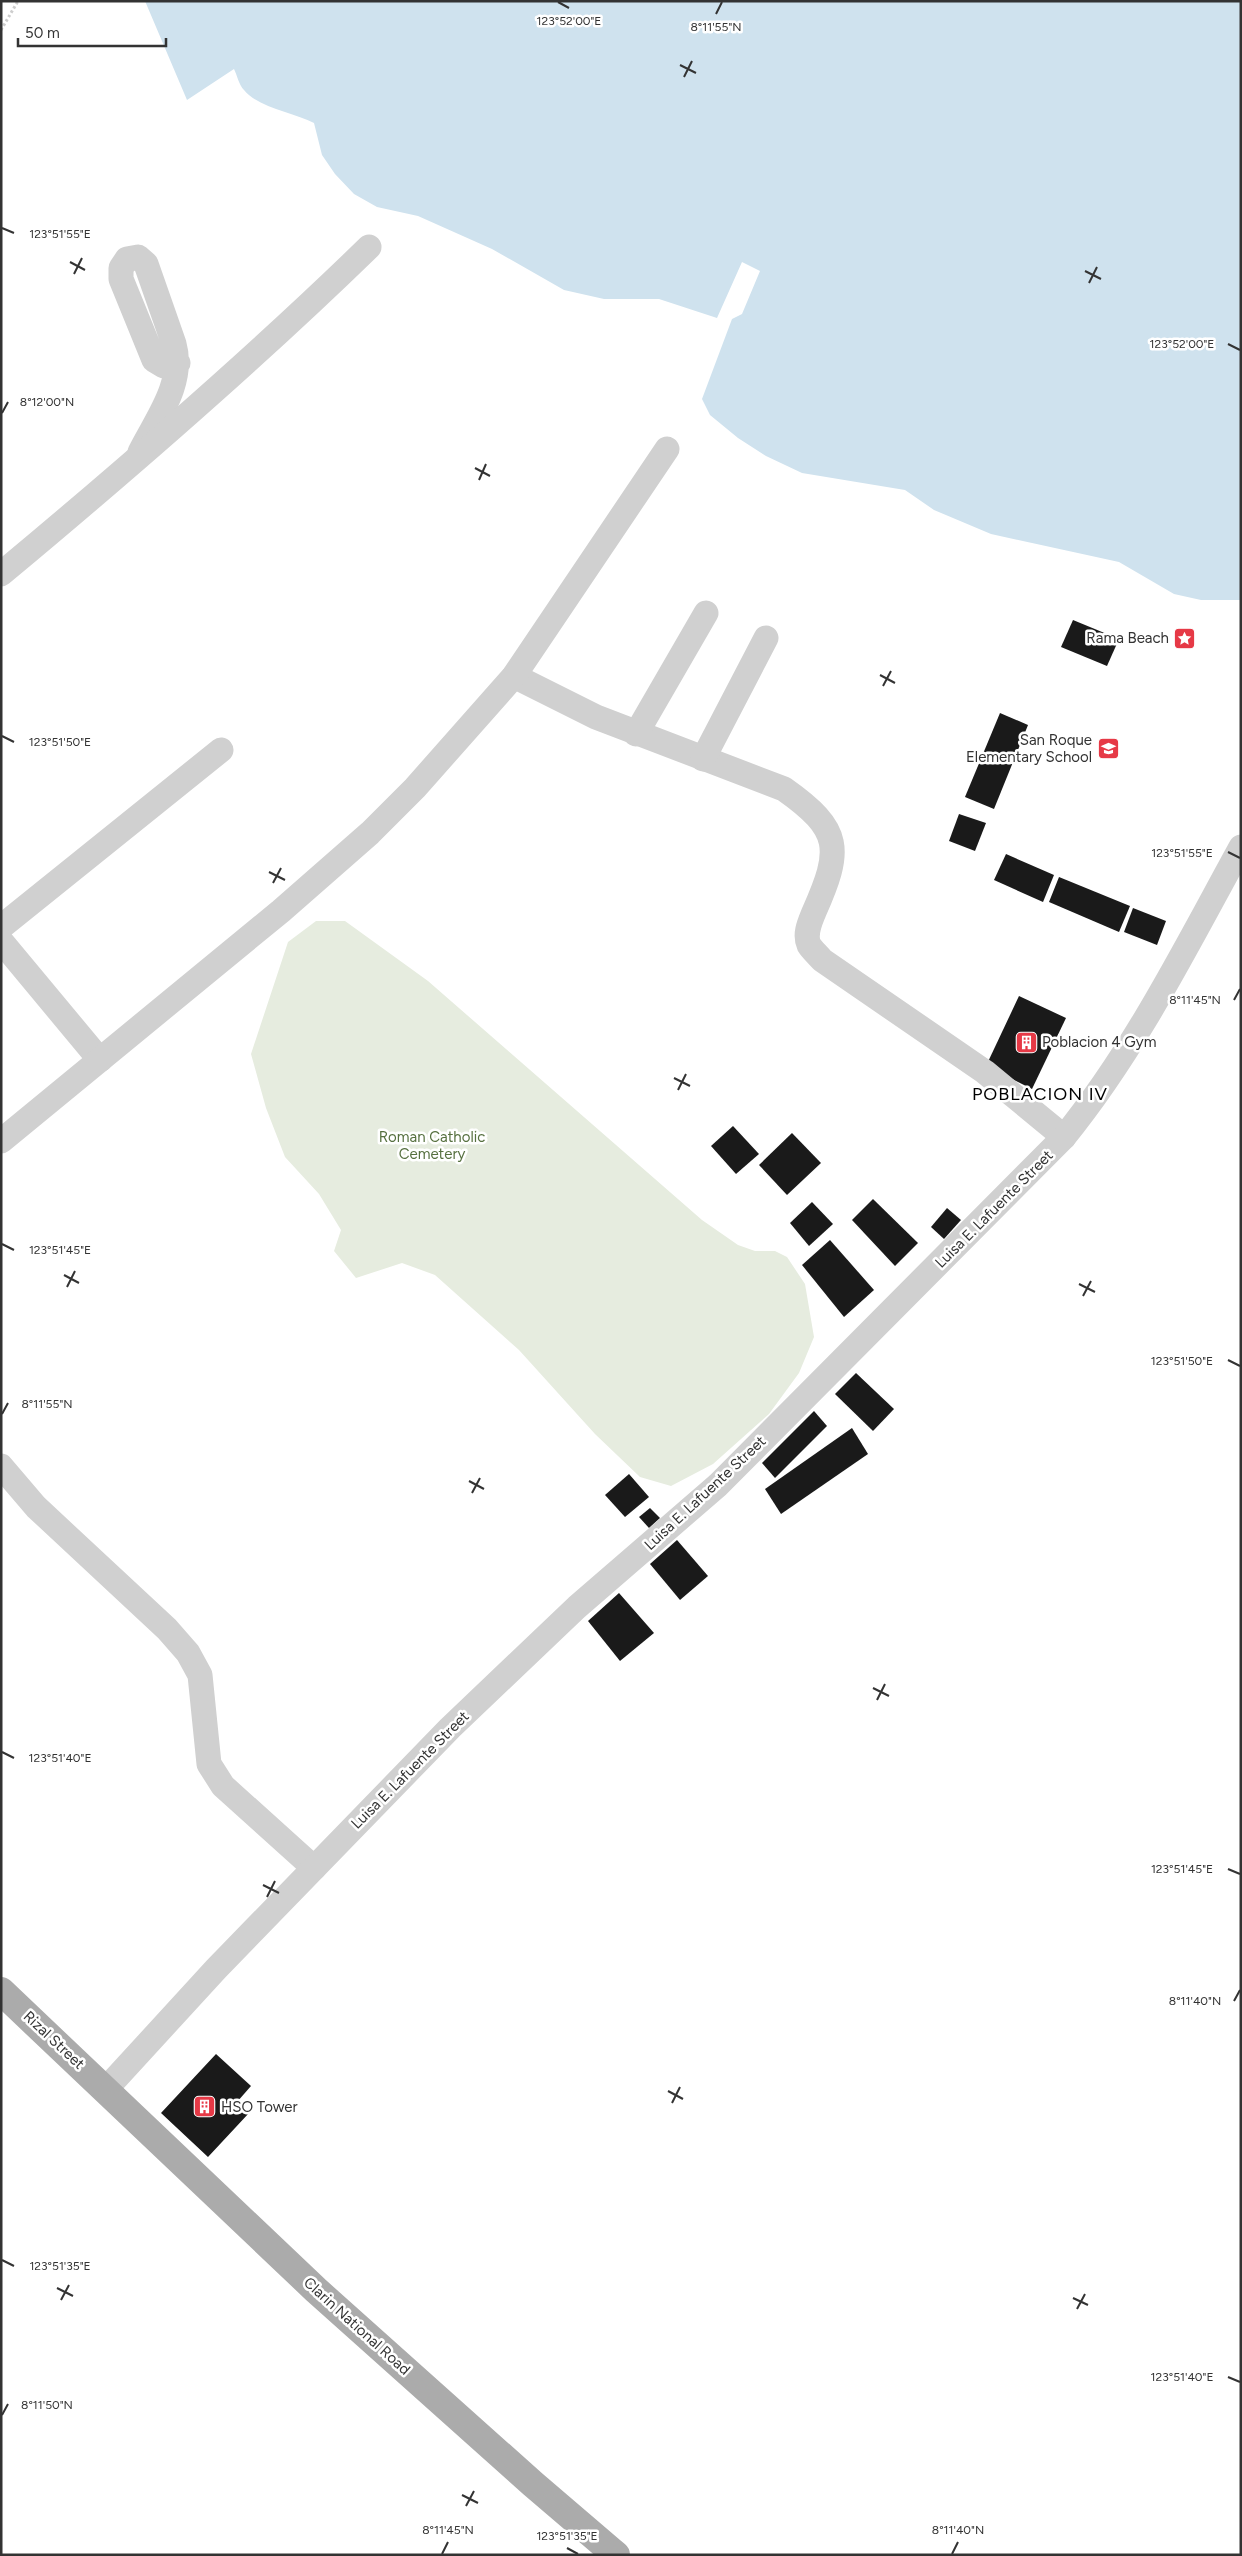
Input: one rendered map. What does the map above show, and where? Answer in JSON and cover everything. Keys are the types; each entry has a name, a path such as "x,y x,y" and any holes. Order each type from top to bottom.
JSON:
{"main road":[{"name":"Rizal Street","path":"1,1991 106,2089"},
{"name":"Clarin National Road","path":"106,2089 316,2290 533,2484 616,2555"}],"street":[{"path":"5,564 134,463 272,341 369,248"},
{"path":"134,463 176,382 178,363"},
{"path":"1,1141 281,911 370,833 415,788 514,676 666,449"},
{"path":"636,734 706,613"},
{"path":"703,759 766,638"},
{"path":"514,676 596,718 784,789 805,804 823,822 833,842 832,866 808,926 809,944 822,960 985,1072 1064,1137"},
{"path":"1,927 221,750"},
{"name":"Luisa E. Lafuente Street","path":"106,2089 216,1969 450,1728 576,1607 718,1485 1064,1137 1099,1094 1128,1051 1241,847"},
{"path":"1,941 100,1060"},
{"path":"1,1466 36,1506 167,1629 188,1653 200,1674 209,1764 223,1786 314,1868"}],"path":[{"path":"1,30 18,1"}],"green space":[{"name":"Roman Catholic Cemetery","path":"316,921 345,921 428,981 702,1220 738,1245 755,1251 775,1251 787,1257 805,1284 814,1337 799,1373 769,1414 713,1464 671,1486 640,1477 595,1434 519,1350 435,1275 402,1263 356,1278 334,1251 341,1230 319,1194 285,1157 266,1108 251,1054 288,942"}],"water":[{"path":"145,1 1241,1 1241,600 1201,600 1174,594 1119,562 991,534 934,510 905,490 802,473 766,456 738,438 710,415 702,399 732,319 742,314 760,271 742,262 717,318 659,299 604,299 564,290 492,249 418,216 377,207 354,194 335,174 322,155 314,123 267,105 250,96 241,85 234,69 187,100"}],"building":[{"path":"1073,620 1119,639 1107,666 1061,647"},
{"path":"1000,713 1028,725 994,809 965,797"},
{"path":"959,814 986,823 975,851 949,841"},
{"path":"1006,854 1054,875 1043,902 994,880"},
{"path":"1059,877 1130,906 1119,932 1049,902"},
{"path":"1133,908 1166,921 1157,945 1124,932"},
{"name":"Poblacion 4 Gym","path":"1019,996 1066,1018 1032,1089 986,1066"},
{"path":"733,1126 759,1154 736,1174 711,1146"},
{"path":"792,1133 821,1163 787,1195 759,1165"},
{"path":"873,1199 918,1243 895,1266 852,1220"},
{"path":"812,1202 833,1224 809,1246 790,1223"},
{"path":"947,1208 961,1220 944,1239 931,1227"},
{"path":"830,1240 874,1290 844,1317 802,1265"},
{"path":"856,1373 894,1409 873,1431 835,1394"},
{"path":"814,1411 827,1426 775,1478 762,1463"},
{"path":"852,1428 868,1454 781,1514 765,1489"},
{"path":"629,1474 649,1497 625,1517 605,1495"},
{"path":"650,1508 660,1518 649,1528 639,1517"},
{"path":"677,1540 708,1576 680,1600 650,1564"},
{"path":"619,1593 654,1633 620,1661 588,1621"},
{"name":"HSO Tower","path":"216,2054 251,2086 237,2102 249,2113 208,2157 161,2113"}],"place":[{"name":"Rama Beach","path":"1185,638"},
{"name":"San Roque Elementary School","path":"1108,749"},
{"name":"Poblacion 4 Gym","path":"1026,1042"},
{"name":"HSO Tower","path":"205,2107"}],"district":[{"name":"POBLACION IV","path":"1040,1094"}]}
